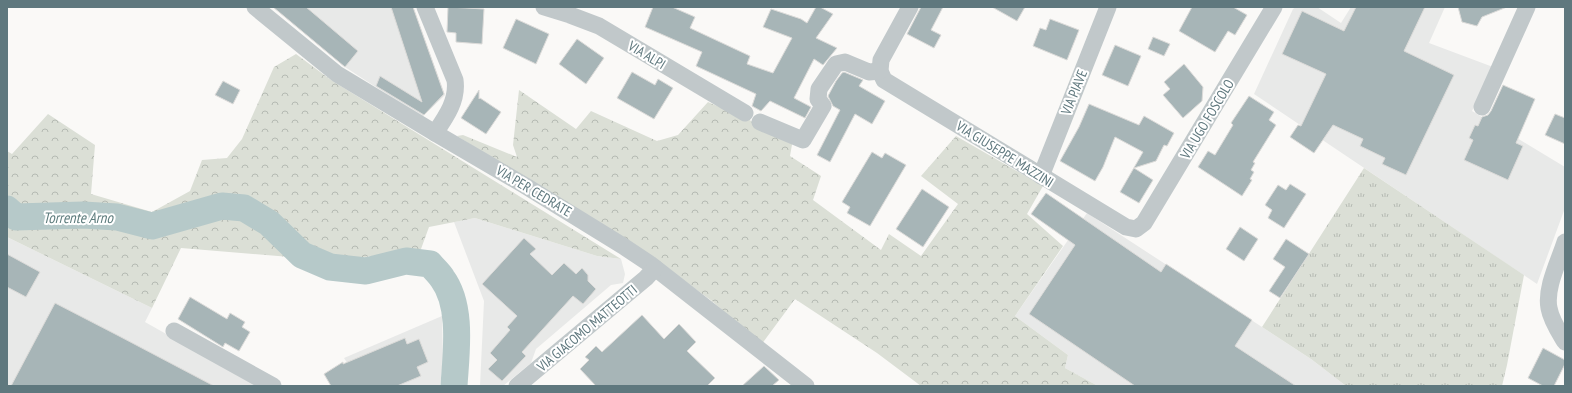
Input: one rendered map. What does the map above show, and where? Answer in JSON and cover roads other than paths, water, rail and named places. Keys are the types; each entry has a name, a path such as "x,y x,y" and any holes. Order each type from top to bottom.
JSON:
{"street":[{"name":"VIA PER CEDRATE","path":"255,7 338,74 531,189 623,246 655,268 806,386"},
{"path":"425,7 455,80 456,91 453,101 435,133"},
{"name":"VIA ALPI","path":"544,7 599,26 746,113"},
{"path":"760,122 803,140 823,106 818,99 819,89 836,64 845,62 869,72 880,71 881,60 910,7"},
{"name":"VIA PIAVE","path":"1041,176 1108,7"},
{"name":"VIA UGO FOSCOLO","path":"1136,229 1144,223 1274,7"},
{"path":"1482,107 1527,7"},
{"name":"VIA GIUSEPPE MAZZINI","path":"880,71 884,80 1126,227 1136,229"},
{"path":"1565,242 1548,294 1549,309 1555,325 1565,342"},
{"name":"VIA GIACOMO MATTEOTTI","path":"517,386 646,278 655,268"},
{"path":"174,331 273,386"}],"waterway":[{"name":"Torrente Arno","path":"7,209 16,217 83,215 117,217 152,226 222,206 244,208 269,223 302,255 330,267 366,271 406,261 430,264 449,289 456,316 457,345 454,386"}]}
